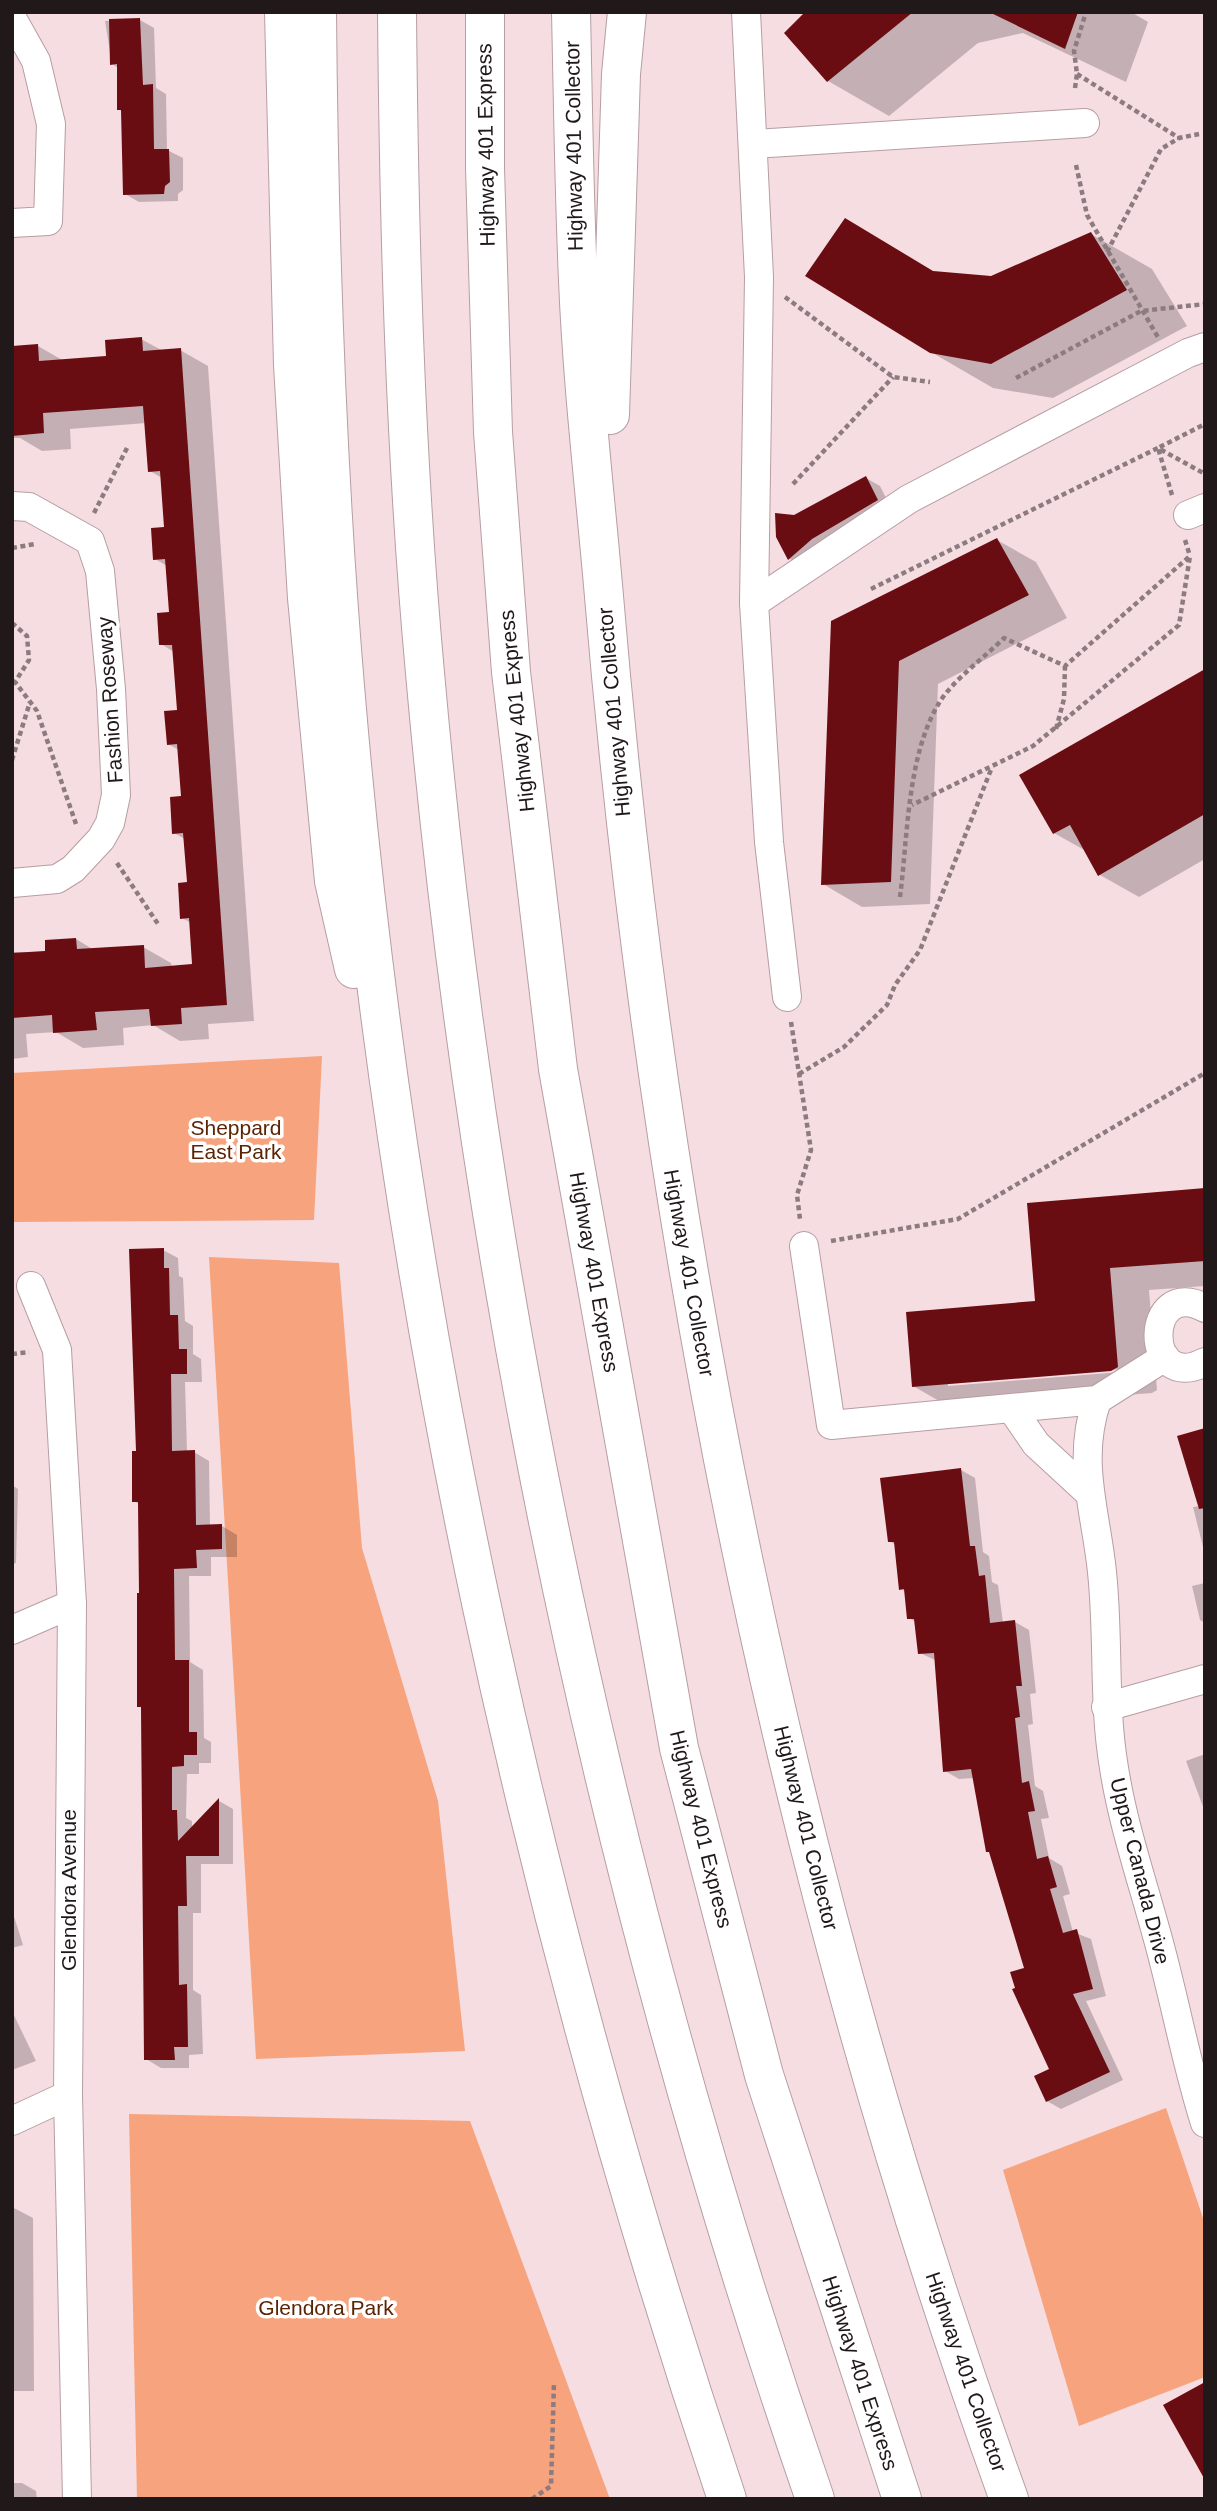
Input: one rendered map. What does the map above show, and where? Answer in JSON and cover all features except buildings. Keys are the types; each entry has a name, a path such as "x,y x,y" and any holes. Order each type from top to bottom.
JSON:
{"highway":[{"path":"284,12 293,365 307,598 334,881 414,1236 474,1564 542,1865 620,2161 727,2499"},
{"path":"317,12 325,368 345,692 364,874 414,1236"},
{"path":"397,12 404,342 424,667 449,904 484,1168 518,1368 557,1568 623,1855 706,2162 815,2499"},
{"name":"Highway 401 Express","path":"485,12 485,168 494,446 510,672 558,1069 679,1748 764,2075 902,2499"},
{"name":"Highway 401 Collector","path":"571,12 578,286 629,876 648,1022 692,1303 741,1550 784,1746 836,1945 919,2230 1009,2499"},
{"path":"606,630 613,267 621,74 627,12"}],"street":[{"path":"746,12 759,277 754,603 769,842 787,997"},
{"path":"12,18 36,61 51,124 48,222 12,223"},
{"path":"754,144 1085,123"},
{"path":"754,603 909,499 1172,361 1205,347"},
{"name":"Fashion Roseway","path":"12,506 29,507 90,541 100,572 111,689 116,795 110,823 101,839 73,869 57,879 12,883"},
{"path":"804,1246 831,1425 1097,1400 1165,1357"},
{"name":"Glendora Avenue","path":"31,1286 57,1350 72,1604 68,2095 77,2499"},
{"path":"1205,1308 1191,1303 1180,1304 1162,1317 1156,1337 1165,1357 1182,1366 1192,1367 1205,1362"},
{"name":"Upper Canada Drive","path":"1097,1400 1088,1425 1087,1491 1102,1572 1107,1645 1106,1707 1128,1839 1157,1933 1205,2123"},
{"path":"1012,1409 1036,1444 1087,1491"},
{"path":"12,1630 72,1604"},
{"path":"1106,1707 1205,1679"},
{"path":"12,2121 68,2095"}],"path":[{"path":"1074,88 1077,74 1074,51 1086,12"},
{"path":"1077,74 1179,138"},
{"path":"1107,252 1161,149 1179,138 1199,134"},
{"path":"1076,165 1087,215 1172,361"},
{"path":"759,277 893,377 930,382"},
{"path":"1016,377 1141,311 1205,304"},
{"path":"793,484 893,377"},
{"path":"871,589 1205,424"},
{"path":"1158,448 1205,474"},
{"path":"912,805 1033,746 1056,730 1178,625 1190,556 1188,516 1158,448"},
{"path":"1056,730 1063,699 1065,666 1190,556"},
{"path":"12,623 27,636 29,660 14,681 37,712 73,822 101,839 158,924"},
{"path":"900,897 919,747 940,701 1004,638 1065,666"},
{"path":"12,760 30,702"},
{"path":"799,1074 844,1047 887,1005 895,985 920,950 992,766"},
{"path":"787,997 811,1150 797,1195 804,1246 958,1219 1205,1073"},
{"path":"532,2499 551,2486 554,2383"}],"green space":[{"name":"Sheppard East Park","path":"322,1056 314,1220 12,1222 12,1073"},
{"path":"209,1257 339,1263 362,1548 438,1801 465,2051 256,2059"},
{"path":"1166,2108 1205,2224 1205,2377 1079,2426 1003,2170"},
{"name":"Glendora Park","path":"129,2114 470,2121 610,2499 137,2499"}]}
